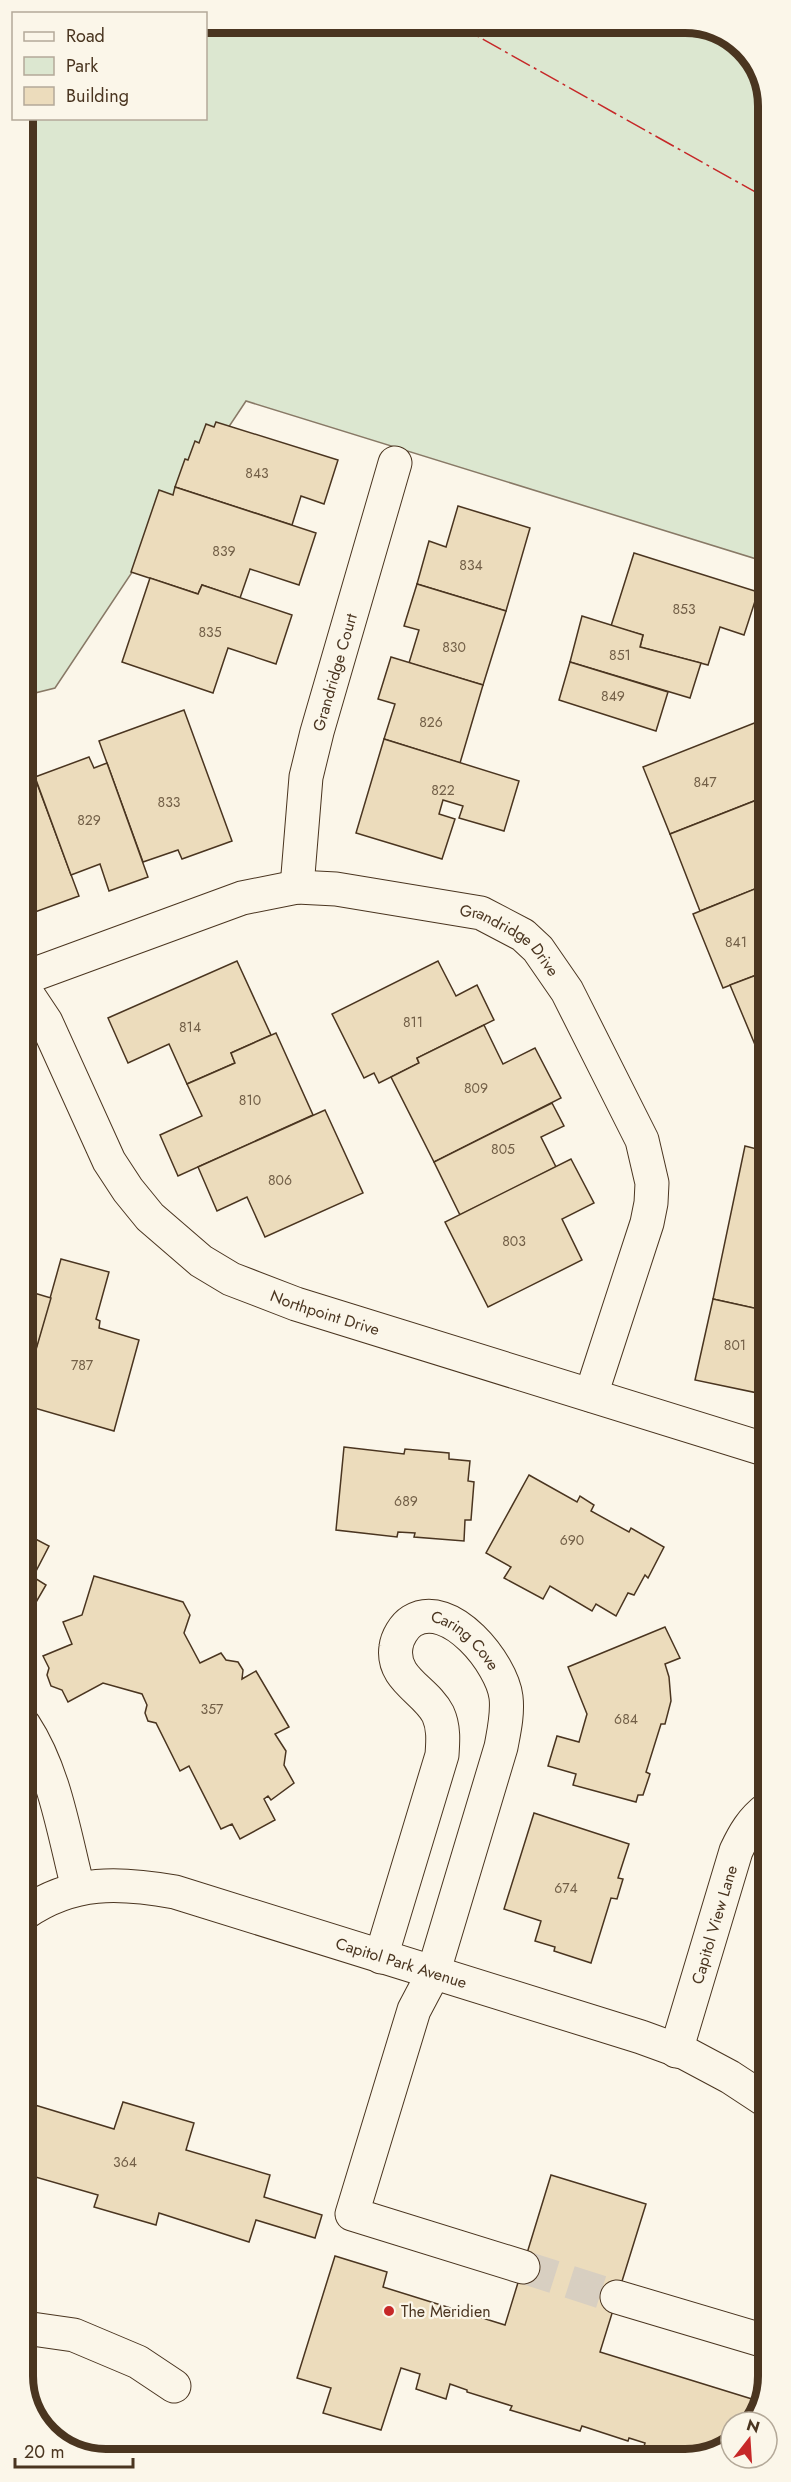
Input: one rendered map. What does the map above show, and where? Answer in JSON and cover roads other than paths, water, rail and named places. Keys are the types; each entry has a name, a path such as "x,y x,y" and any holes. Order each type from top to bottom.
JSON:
{"street":[{"name":"Grandridge Court","path":"297,887 306,777 316,732 395,464"},
{"name":"Grandridge Drive","path":"33,975 242,898 297,887 336,889 481,913 523,935 538,949 567,991 642,1140 652,1183 647,1223 591,1395"},
{"name":"Northpoint Drive","path":"33,1002 46,1022 110,1161 128,1190 150,1217 201,1261 231,1279 296,1304 758,1447"},
{"name":"Caring Cove","path":"381,1957 442,1755 443,1735 439,1715 428,1699 401,1674 396,1648 400,1635 409,1623 422,1616 436,1616 451,1622 485,1652 499,1674 506,1696 506,1720 501,1747 433,1974"},
{"path":"33,1739 47,1769 78,1888"},
{"name":"Capitol View Lane","path":"676,2050 736,1851 745,1832 758,1816"},
{"name":"Capitol Park Avenue","path":"33,1907 78,1888 107,1884 143,1886 175,1892 641,2037 676,2050 730,2077 758,2095"},
{"path":"433,1974 414,2010 352,2214 523,2267"},
{"path":"617,2297 758,2339"},
{"path":"33,2329 74,2335 138,2362 174,2386"}],"tunnel":[{"path":"523,2267 617,2297"}],"place":[{"name":"The Meridien","path":"389,2311"}]}
